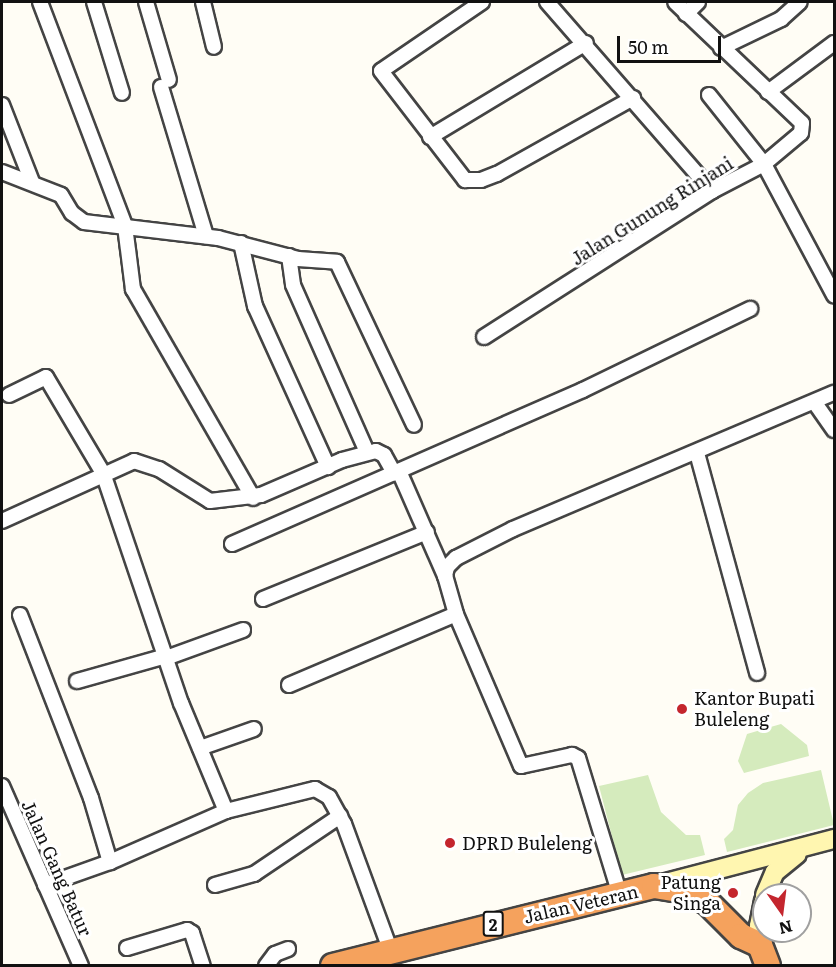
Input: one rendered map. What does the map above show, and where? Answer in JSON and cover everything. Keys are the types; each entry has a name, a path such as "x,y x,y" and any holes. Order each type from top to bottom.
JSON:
{"highway":[{"name":"Jalan Veteran","path":"333,966 390,949 654,886"},
{"name":"2","path":"654,886 698,897 716,909 741,936 764,955"}],"main road":[{"name":"Jalan Veteran","path":"654,886 834,839"},
{"path":"771,883 781,864 812,845"}],"street":[{"path":"40,2 125,226 134,289 253,498"},
{"path":"94,2 122,93"},
{"path":"146,2 165,84 206,236"},
{"path":"203,2 214,47"},
{"path":"482,2 381,71 459,175 481,180 544,150 633,98"},
{"path":"547,2 712,191"},
{"path":"675,2 804,127 764,164 834,295"},
{"path":"686,14 698,2"},
{"path":"721,48 781,19 800,2"},
{"path":"768,92 834,43"},
{"path":"430,137 586,44"},
{"name":"Jalan Gunung Rinjani","path":"484,338 712,191 764,164 709,95"},
{"path":"2,105 32,182"},
{"path":"2,172 61,195 72,213 84,222 206,236 289,256 334,261 340,265 414,425"},
{"path":"242,243 255,306 328,466"},
{"path":"289,256 293,285 367,452"},
{"path":"232,544 639,364 750,309"},
{"path":"9,395 46,377 103,473 166,657 226,811"},
{"path":"445,576 456,558 503,534 834,393"},
{"path":"815,403 834,430"},
{"path":"2,521 128,462 149,464 210,501 253,498 367,452 384,455 397,472 427,532 445,576 456,614 520,766 572,755 581,762 620,895"},
{"path":"697,453 757,673"},
{"path":"263,599 427,532"},
{"path":"290,686 456,614"},
{"path":"20,615 91,798 110,862"},
{"path":"77,681 166,657 243,630"},
{"path":"200,748 254,729"},
{"name":"Jalan Gang Batur","path":"2,786 6,811 45,885 81,966"},
{"path":"45,885 110,862 226,811 307,788 329,797 340,816 390,949"},
{"path":"215,885 254,874 340,816"},
{"path":"127,948 187,930 192,933 203,966"},
{"path":"266,966 274,954 288,949"}],"green space":[{"path":"781,724 807,745 809,756 744,773 738,761 747,734"},
{"path":"821,770 834,825 727,852 724,839 733,830 738,805 748,793 763,783"},
{"path":"648,775 661,812 686,835 700,835 705,855 622,875 599,786"}],"place":[{"name":"Kantor Bupati Buleleng","path":"682,709"},
{"name":"DPRD Buleleng","path":"450,843"},
{"name":"Patung Singa","path":"733,893"}]}
